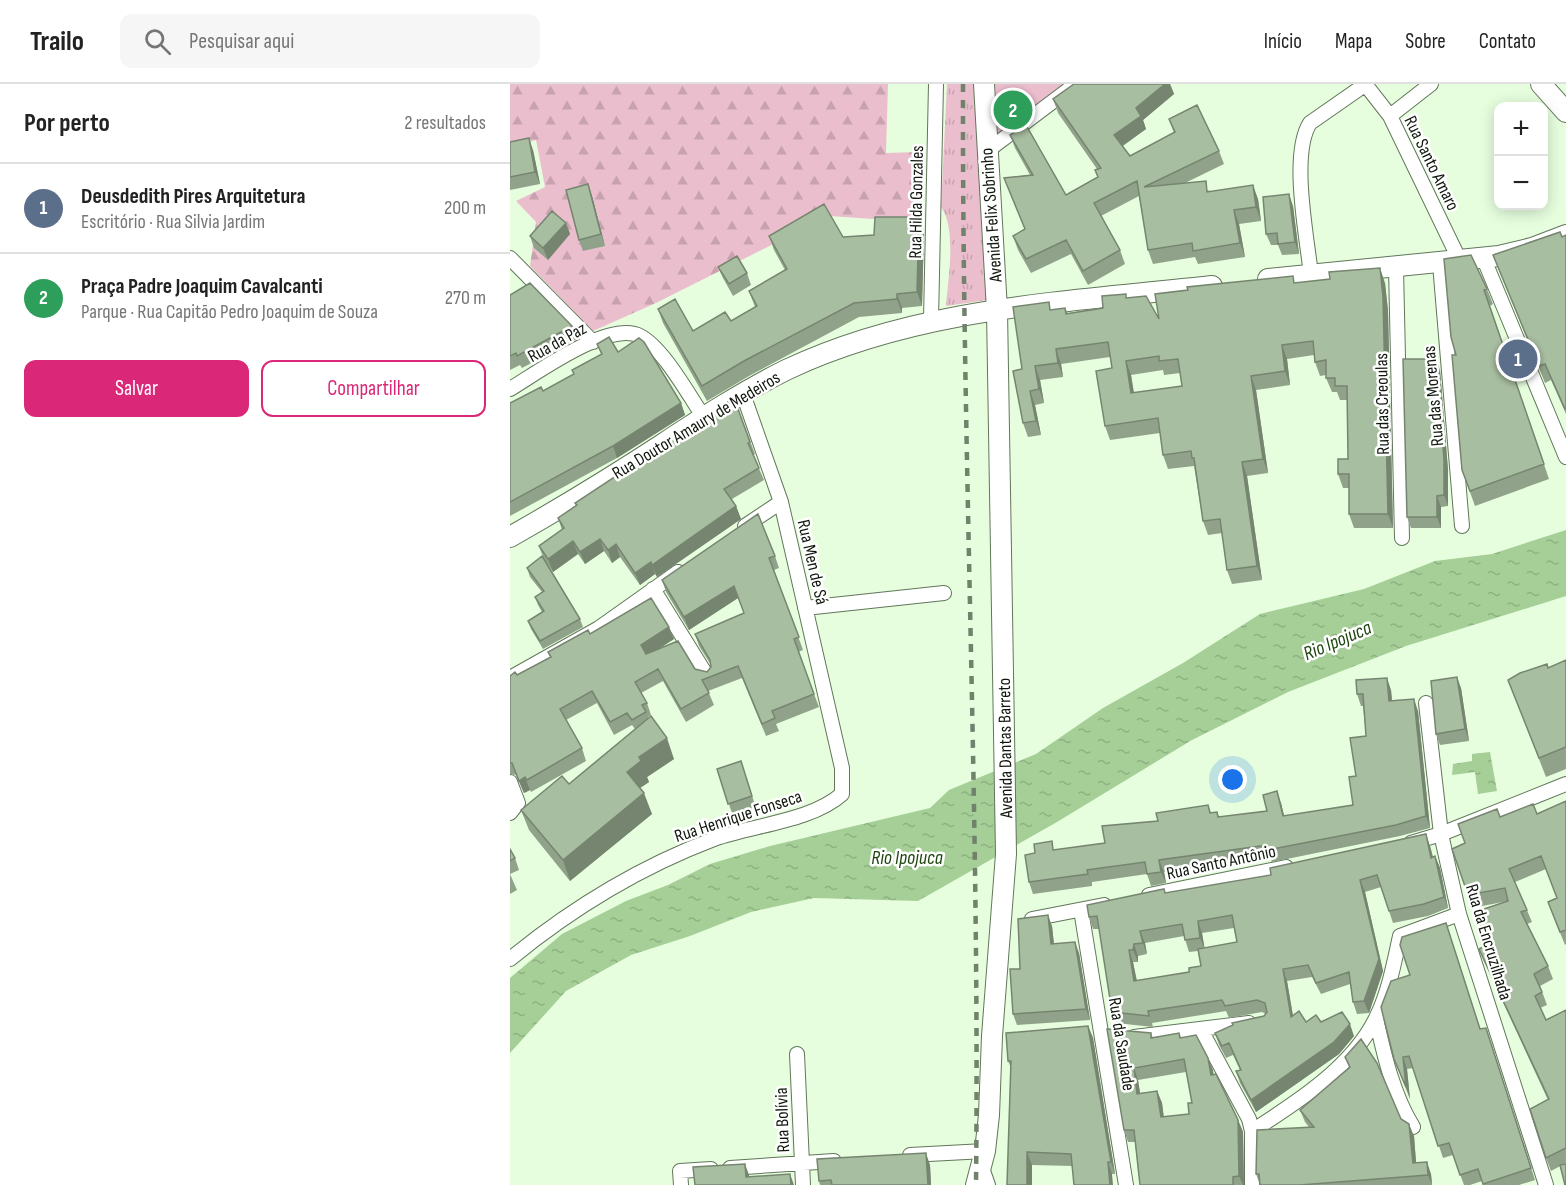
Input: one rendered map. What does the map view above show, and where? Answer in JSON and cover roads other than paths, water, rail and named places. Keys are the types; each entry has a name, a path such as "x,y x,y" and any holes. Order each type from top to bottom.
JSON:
{"main road":[{"name":"Avenida Felix Sobrinho","path":"984,84 997,310"},
{"path":"1541,84 1566,112"},
{"path":"1253,281 1440,264 1532,248 1566,235"},
{"name":"Rua Doutor Amaury de Medeiros","path":"510,537 630,465 703,416 814,359 932,320 997,310 1230,284"},
{"name":"Avenida Dantas Barreto","path":"983,1172 997,1035 1006,854 997,310"}],"street":[{"name":"Rua Hilda Gonzales","path":"932,320 936,84"},
{"path":"987,151 1076,84"},
{"path":"1311,275 1300,165 1300,150 1305,131 1310,123 1365,84"},
{"name":"Rua Santo Amaro","path":"1365,84 1390,116 1460,261"},
{"path":"1390,116 1431,84"},
{"path":"1483,257 1566,457"},
{"path":"510,258 592,342"},
{"name":"Rua das Morenas","path":"1440,264 1462,526"},
{"name":"Rua das Creoulas","path":"1396,268 1402,538"},
{"name":"Rua da Paz","path":"510,389 592,342 625,333 642,337 653,348 703,416"},
{"name":"Rua Men de Sá","path":"743,394 781,502 836,742"},
{"path":"732,535 781,502"},
{"path":"510,678 598,628 692,562"},
{"path":"653,589 707,676"},
{"path":"805,608 944,593"},
{"name":"Rua da Encruzilhada","path":"1426,703 1441,834 1459,914 1546,1185"},
{"name":"Rua Henrique Fonseca","path":"510,959 622,881 716,839 803,813 834,801 842,794 844,784 836,742"},
{"path":"510,782 518,803 510,813"},
{"path":"1402,845 1441,834 1566,784"},
{"name":"Rua Santo Antônio","path":"1136,898 1303,864"},
{"path":"1018,922 1114,903"},
{"name":"Rua da Saudade","path":"1081,910 1096,1028 1126,1185"},
{"path":"1252,1131 1318,1086 1362,1040 1376,1018 1387,990 1400,936 1459,914"},
{"path":"1376,1018 1383,1051 1399,1098 1413,1127"},
{"path":"1096,1028 1119,1035 1141,1037 1263,1021"},
{"path":"1201,1030 1242,1102 1252,1131 1252,1185"},
{"name":"Rua Bolívia","path":"797,1054 803,1185"},
{"path":"895,1156 983,1172"},
{"path":"681,1178 802,1163 848,1160"}],"water":[{"name":"Rio Ipojuca","path":"1566,530 1566,596 1406,646 1288,692 1192,740 1057,822 918,901 814,898 751,912 690,936 631,955 566,991 510,1053 510,978 562,934 626,901 668,885 710,864 770,846 930,808 949,790 1036,754 1103,708 1183,663 1260,614 1364,589 1435,561 1492,554"},
{"path":"1490,752 1497,791 1478,794 1475,772 1452,775 1453,764 1472,761 1472,754"}],"railway":[{"path":"963,84 965,359 976,910 976,1185"}],"place":[{"name":"Praça Padre Joaquim Cavalcanti","path":"1013,110"},
{"name":"Deusdedith Pires Arquitetura","path":"1518,359"}]}
